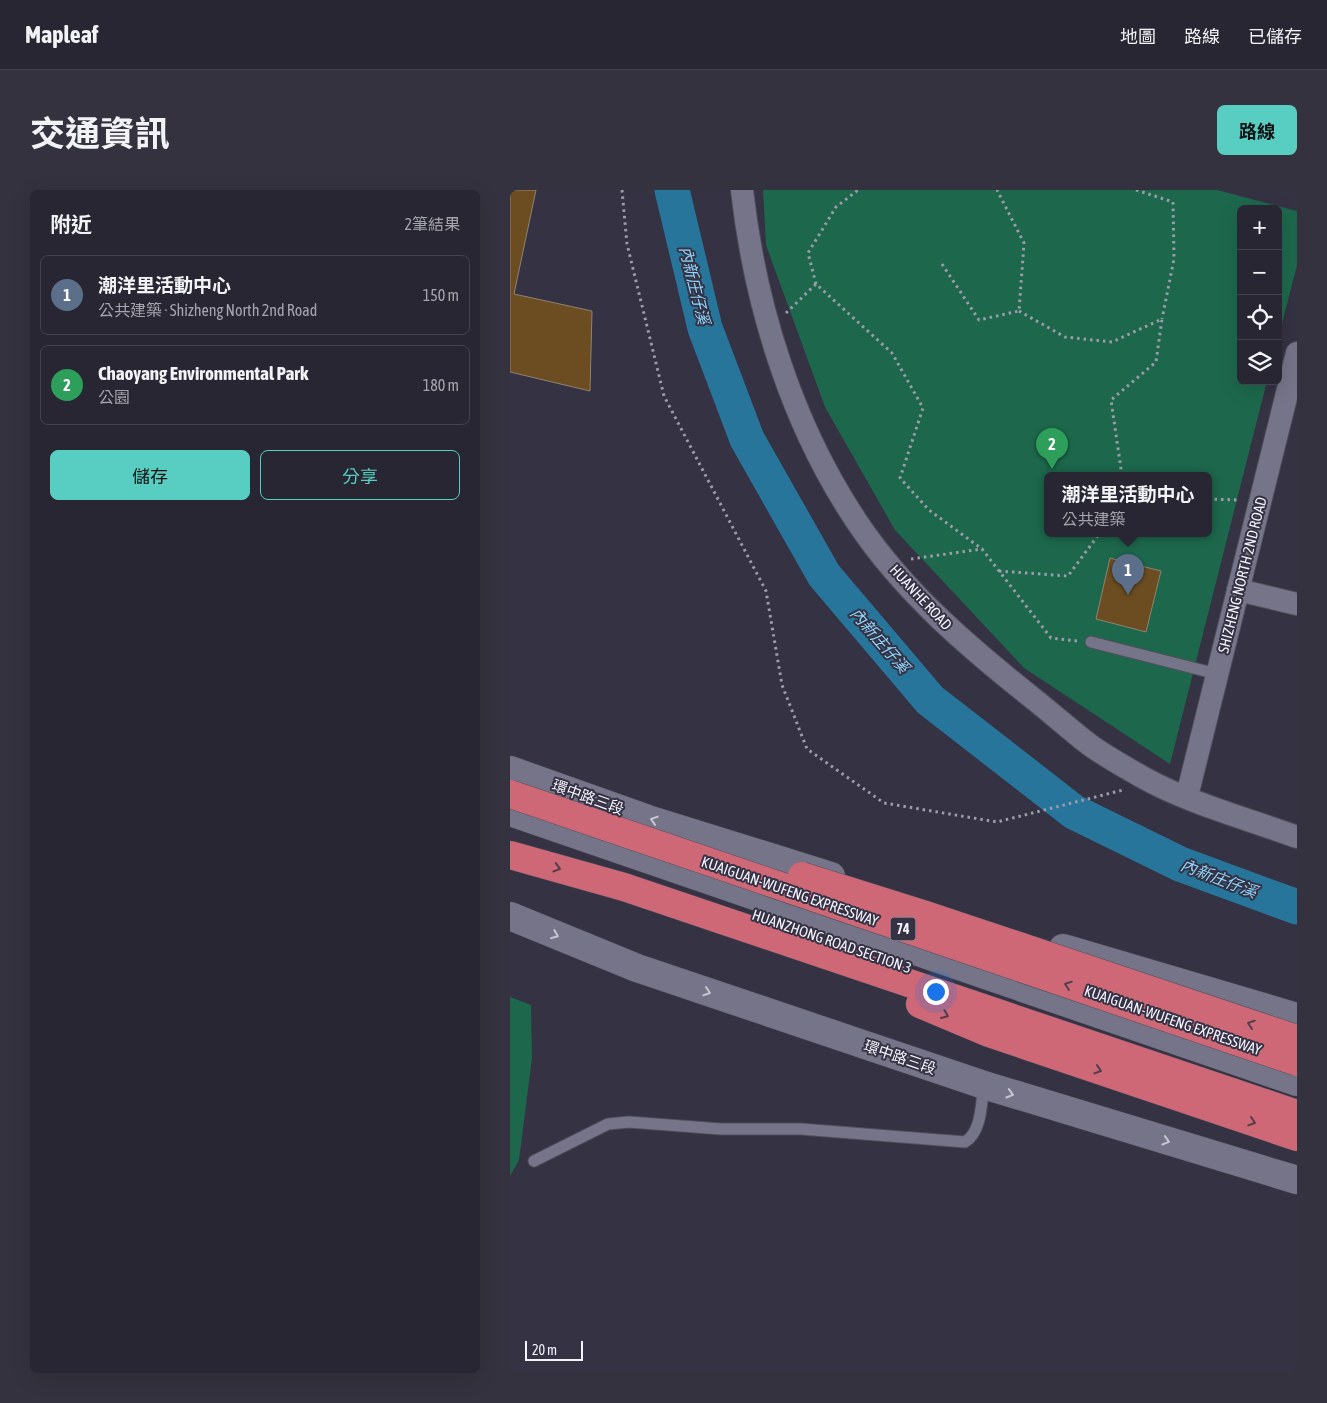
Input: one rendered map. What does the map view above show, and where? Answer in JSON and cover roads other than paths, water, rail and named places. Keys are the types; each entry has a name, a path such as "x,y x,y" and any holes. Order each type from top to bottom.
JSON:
{"highway":[{"name":"KUAIGUAN-WUFENG EXPRESSWAY","path":"510,794 654,845 1297,1062"},
{"path":"654,845 689,842 778,868 926,914 1297,1039"},
{"path":"510,855 624,887 1297,1114"},
{"path":"624,887 674,914 906,998 989,1033 1297,1137"}],"street":[{"name":"HUANHE ROAD","path":"742,190 748,240 769,329 814,449 858,523 888,562 930,610 971,649 1088,744 1146,779 1297,837"},
{"name":"SHIZHENG NORTH 2ND ROAD","path":"1187,796 1297,353"},
{"path":"1238,590 1297,604"},
{"name":"環中路三段","path":"510,770 648,818 1118,964 1297,1017"},
{"name":"HUANZHONG ROAD SECTION 3","path":"510,812 1297,1082"},
{"name":"HUANZHONG ROAD SECTION 3","path":"510,832 1297,1097"},
{"name":"環中路三段","path":"510,916 637,968 984,1085 1297,1180"},
{"path":"1099,1015 1118,964"}],"lane":[{"path":"1091,642 1217,674"},
{"path":"534,1161 608,1124 629,1122 720,1129 801,1129 965,1142 970,1139 978,1123 984,1085"}],"waterway":[{"name":"內新庄仔溪","path":"672,190 705,328 747,439 824,575 930,700 1074,812 1180,864 1297,907"}],"place":[{"name":"Chaoyang Environmental Park","path":"1052,469"},
{"name":"潮洋里活動中心","path":"1128,595"}]}
